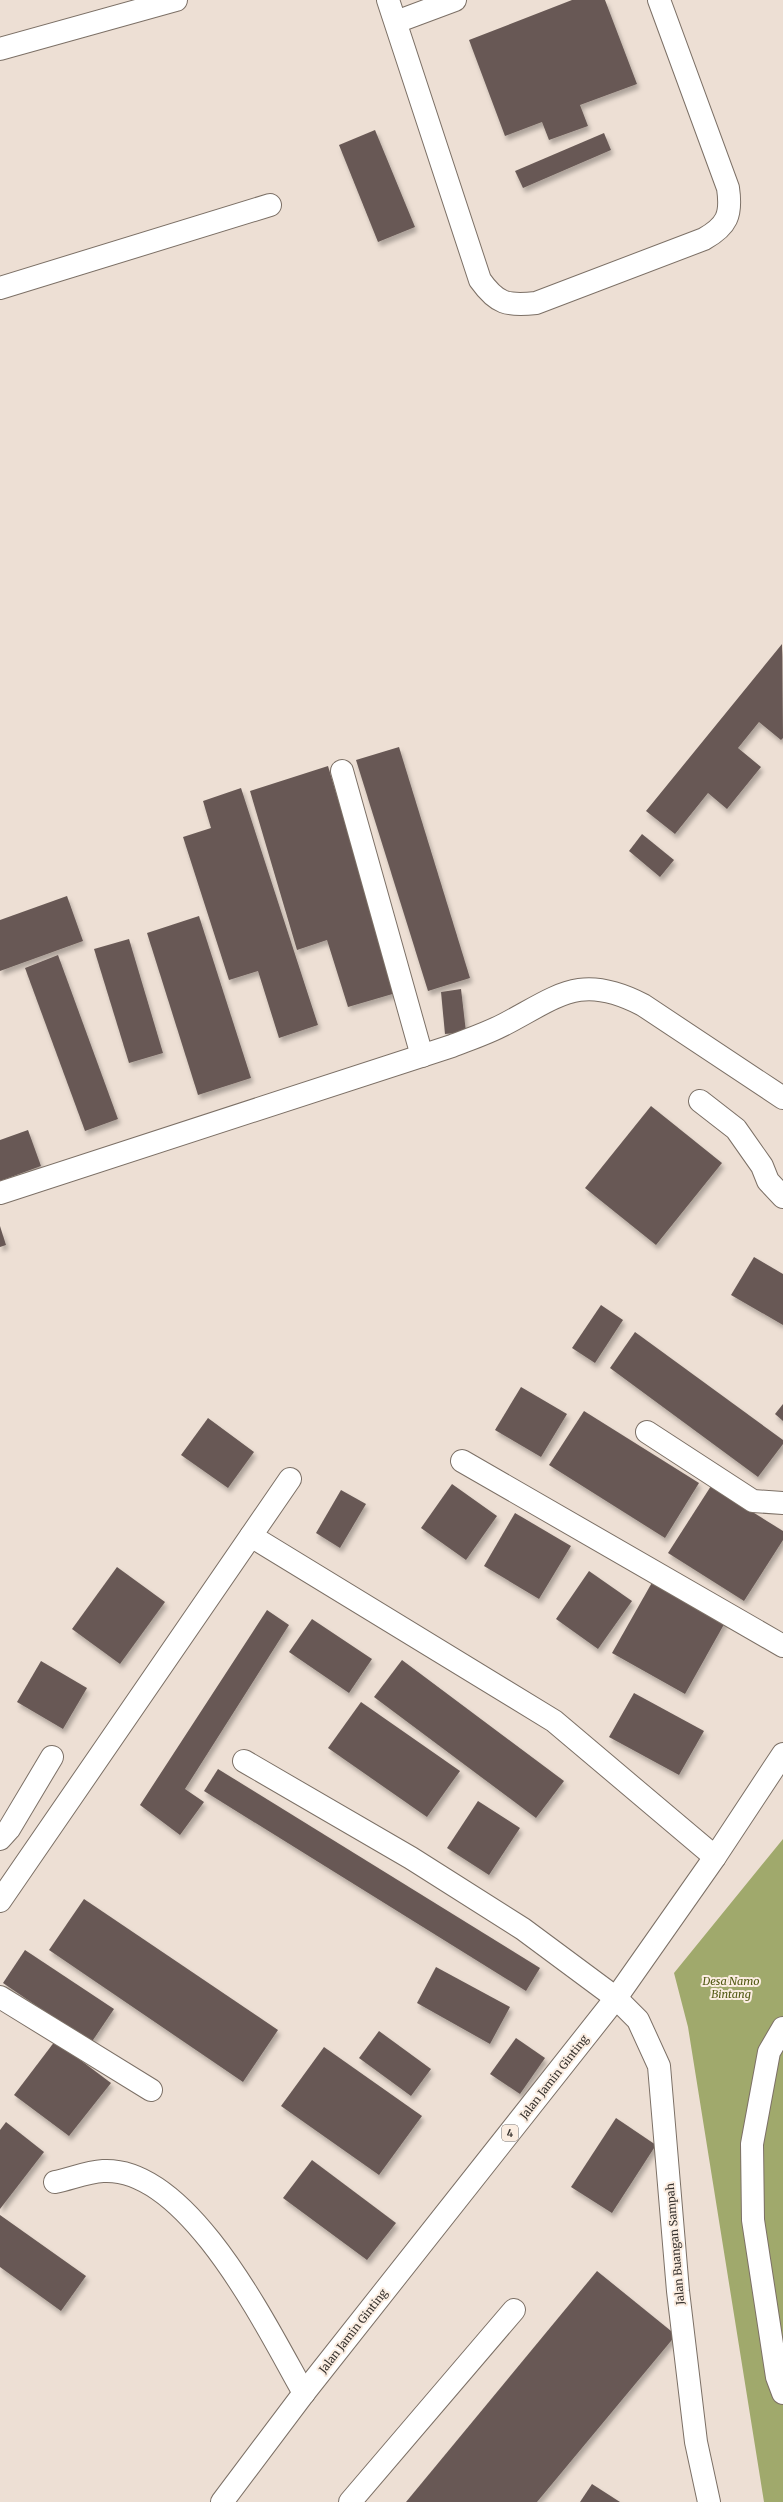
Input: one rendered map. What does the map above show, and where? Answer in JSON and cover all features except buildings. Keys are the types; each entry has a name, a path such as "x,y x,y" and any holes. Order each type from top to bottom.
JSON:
{"main road":[{"path":"0,49 176,0"},
{"path":"388,0 480,280 490,293 500,302 517,305 536,303 704,239 718,231 726,221 730,209 728,188 659,0"},
{"path":"396,22 455,0"},
{"path":"0,288 270,205"},
{"path":"342,771 422,1056"},
{"path":"0,1193 422,1056 498,1027 554,996 584,989 602,989 624,995 643,1005 783,1098"},
{"path":"700,1101 736,1129 762,1166 768,1181 783,1197"},
{"path":"647,1432 753,1501 783,1503"},
{"path":"462,1460 783,1646"},
{"path":"0,1901 290,1479"},
{"path":"251,1536 554,1721 715,1857"},
{"name":"Jalan Jamin Ginting","path":"222,2502 304,2394 616,1998 715,1857 783,1754"},
{"path":"0,1839 8,1829 52,1757"},
{"name":"Jalan Buangan Sampah","path":"244,1760 411,1858 523,1929 616,1998 638,2020 659,2066 678,2290 696,2442 708,2502"},
{"path":"0,1997 151,2090"},
{"path":"783,2028 769,2052 752,2144 753,2220 777,2377 783,2393"},
{"path":"56,2182 103,2171 127,2175 147,2183 168,2197 192,2218 214,2244 263,2321 304,2394"},
{"path":"350,2502 514,2310"}],"green space":[{"name":"Desa Namo Bintang","path":"783,1839 783,2502 764,2502 688,2027 674,1973"}]}
